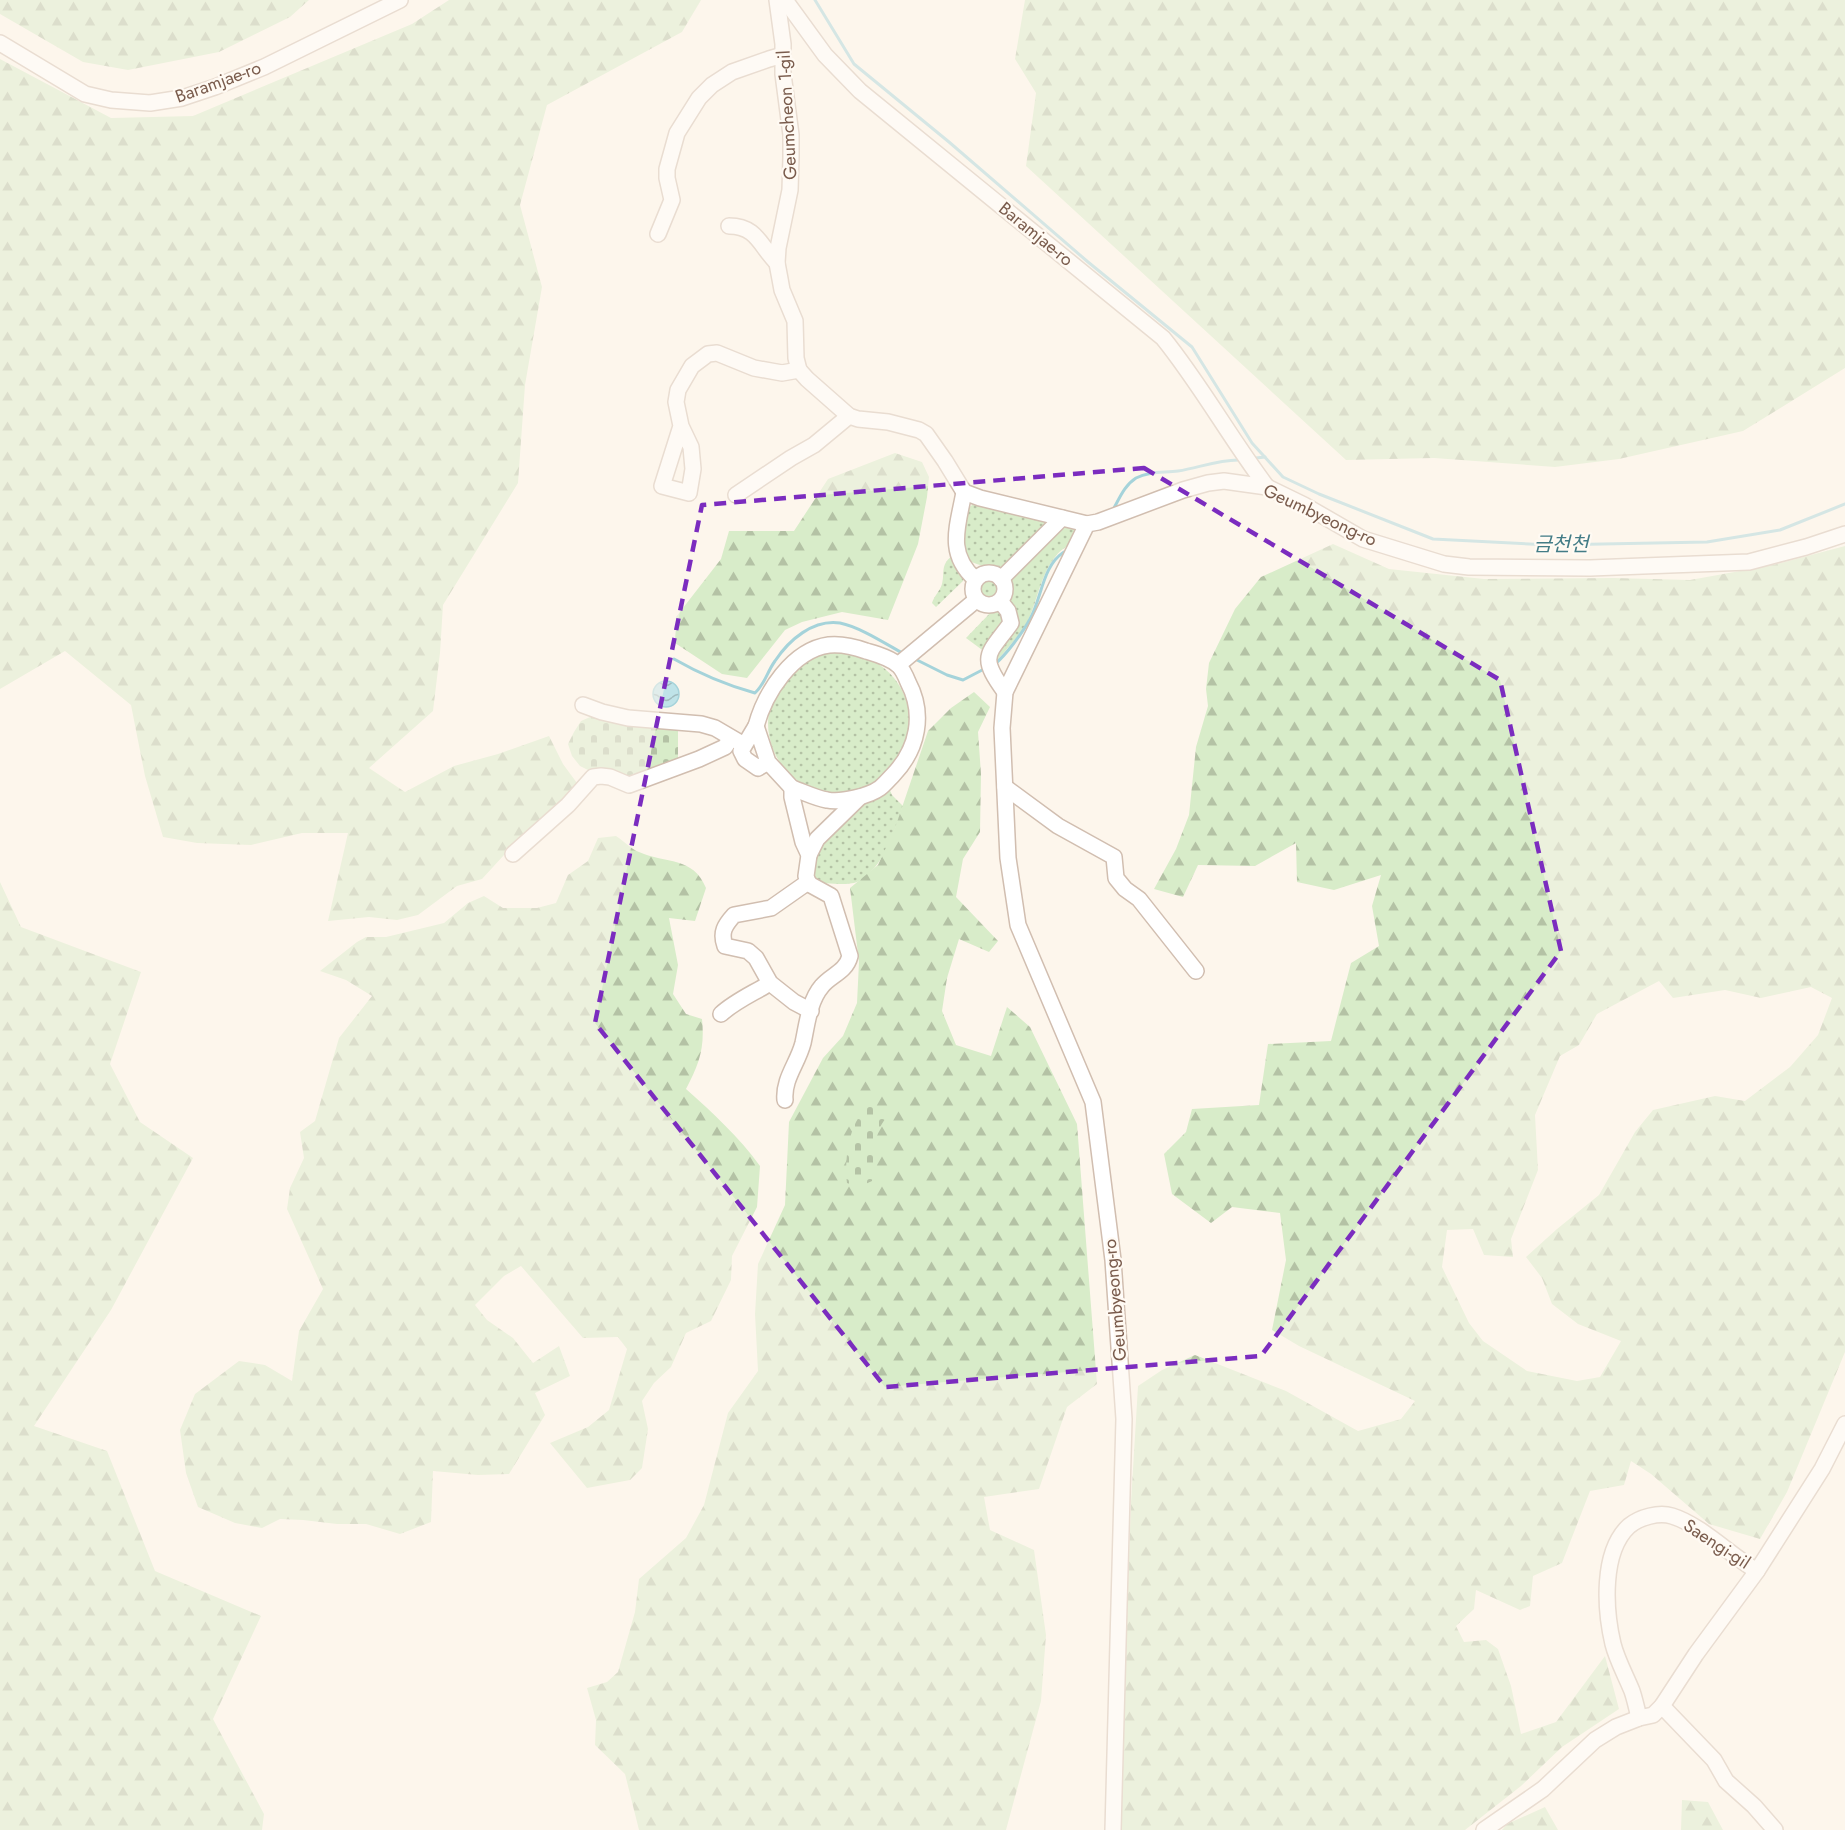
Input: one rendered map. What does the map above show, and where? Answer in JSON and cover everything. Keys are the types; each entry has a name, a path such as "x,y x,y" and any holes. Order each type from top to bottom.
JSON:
{"street":[{"name":"Baramjae-ro","path":"0,43 85,94 111,100 150,103 182,98 264,67 400,0"},
{"name":"Geumcheon 1-gil","path":"777,0 791,135 790,190 777,263 782,290 795,321 796,358 800,370"},
{"name":"Baramjae-ro","path":"786,0 825,56 860,91 1163,338 1185,365 1244,457 1267,487"},
{"path":"658,234 672,200 666,168 677,133 699,98 732,72 783,55"},
{"path":"729,226 740,226 751,232 777,263"},
{"path":"681,426 676,402 678,390 692,366 708,354 717,353 762,370 782,373 800,370 849,416 888,422 926,434 964,492 1062,518 1093,523"},
{"path":"736,495 790,458 814,446 849,416"},
{"name":"Geumbyeong-ro","path":"1113,1830 1124,1419 1113,1260 1093,1102 1018,925 1008,858 1002,728 1005,692 1093,523 1183,490 1208,483 1224,482 1267,487 1363,539 1444,564 1469,567 1590,568 1749,562 1845,534"},
{"path":"964,492 955,543 966,571 975,579"},
{"path":"1001,579 1062,518"},
{"path":"983,573 993,573 1001,579 1005,592 1000,601 991,606 976,600 972,590 975,579 983,573"},
{"path":"513,854 568,805 593,777 610,777 629,785 737,742 756,726 764,702 785,670 815,650 830,645 844,646 879,656 905,660 976,600"},
{"path":"1000,601 1008,610 1011,623 991,648 990,666 1005,692"},
{"path":"756,726 768,762 792,788 829,801 860,797 879,788 897,770 909,751 916,733 918,706 905,660"},
{"path":"583,705 628,718 701,724 715,728 737,742 745,759 758,768 768,762"},
{"path":"792,788 803,842 809,855"},
{"path":"1005,788 1058,826 1109,854 1116,878 1125,889 1139,899 1196,971"},
{"path":"785,1100 784,1090 803,1044 804,1030 822,986 843,970 850,956 831,896 808,882 806,876 809,855 817,839 860,797"},
{"path":"808,882 771,908 734,915 724,926 722,938 725,946 748,951 756,958 770,983 794,1002 811,1011"},
{"path":"721,1014 731,1005 770,983"},
{"name":"Saengi-gil","path":"1484,1830 1543,1789 1595,1740 1616,1727 1653,1715 1662,1706 1696,1654 1757,1571 1822,1469 1845,1424"},
{"name":"Saengi-gil","path":"1640,1718 1633,1693 1614,1647 1610,1626 1608,1570 1618,1540 1624,1532 1639,1520 1662,1515 1671,1516 1695,1528 1757,1571"},
{"path":"1662,1706 1714,1760 1726,1781 1754,1806 1775,1830"}],"highlighted area":[{"path":"1144,468 1500,680 1561,951 1261,1356 885,1387 595,1023 702,505"}],"green space":[{"path":"0,0 309,0 290,17 219,52 128,70 83,62 0,14"},
{"path":"449,0 701,0 682,32 547,105 520,205 542,287 525,385 518,483 443,605 433,711 369,768 405,792 454,766 498,754 549,736 563,764 577,783 565,799 504,855 482,879 457,886 418,915 397,920 369,917 328,921 348,833 302,833 251,845 197,843 163,837 145,776 131,705 65,651 0,689 0,59 111,118 193,116 412,24"},
{"path":"1025,0 1845,0 1845,368 1743,431 1619,459 1555,467 1434,458 1346,460 1026,166 1036,93 1015,59"},
{"path":"895,453 922,462 929,477 918,544 888,620 842,612 802,622 785,630 747,678 722,674 675,643 676,617 721,559 729,531 794,531 828,479"},
{"path":"978,502 1048,519 1049,525 1005,566 981,565 967,559 960,535 964,515 973,504"},
{"path":"1069,525 1074,526 1073,539 1051,562 1027,622 996,662 995,648 1010,607 1011,579"},
{"path":"1333,544 1389,569 1484,579 1690,580 1773,565 1845,546 1845,1352 1787,1492 1760,1539 1709,1524 1651,1474 1631,1461 1624,1485 1590,1491 1562,1563 1533,1576 1530,1606 1520,1610 1476,1590 1474,1609 1456,1626 1464,1642 1486,1640 1498,1649 1511,1686 1521,1734 1556,1722 1605,1656 1619,1709 1562,1747 1521,1786 1465,1830 1119,1830 1131,1502 1138,1386 1162,1370 1195,1355 1286,1391 1358,1431 1401,1419 1415,1401 1299,1346 1272,1330 1286,1260 1280,1213 1232,1207 1211,1223 1172,1194 1164,1154 1186,1132 1192,1109 1259,1105 1268,1044 1331,1041 1351,963 1379,946 1372,906 1381,875 1334,890 1297,882 1296,843 1255,866 1198,865 1183,897 1154,889 1176,849 1189,815 1196,747 1208,706 1206,689 1209,663 1235,609 1261,577","holes":["1659,981 1673,998 1725,990 1761,998 1811,987 1832,998 1818,1035 1790,1067 1745,1101 1715,1096 1653,1110 1635,1132 1599,1195 1526,1257 1542,1278 1552,1304 1578,1324 1621,1341 1600,1377 1577,1381 1527,1371 1483,1341 1469,1323 1442,1267 1447,1230 1473,1229 1484,1255 1513,1257 1511,1239 1538,1170 1535,1115 1560,1056 1579,1045 1597,1014"]},
{"path":"952,556 963,574 963,581 936,607 932,603 942,584 944,566"},
{"path":"983,577 993,577 1000,584 1000,594 993,601 983,601 976,594 976,584"},
{"path":"999,609 1007,621 985,652 966,638 993,610"},
{"path":"839,652 866,657 890,672 905,696 910,723 905,750 890,774 866,789 839,794 812,789 788,774 773,750 768,723 773,696 788,672 812,657"},
{"path":"974,692 990,707 978,732 981,774 980,832 963,859 956,897 998,941 989,952 959,939 947,978 942,1011 956,1045 991,1056 1007,1007 1030,1027 1077,1124 1097,1384 1067,1407 1039,1489 984,1497 990,1530 1034,1550 1046,1635 1041,1701 1006,1830 639,1830 625,1774 595,1745 596,1720 587,1688 607,1682 618,1672 635,1612 639,1579 686,1538 704,1505 728,1413 758,1371 755,1314 758,1264 785,1205 789,1122 823,1058 843,1036 857,1003 859,962 850,888 878,865 895,828 928,731 951,708"},
{"path":"597,714 678,727 678,759 629,780 594,773 580,766 572,756 568,744 581,721"},
{"path":"888,786 892,795 903,806 881,859 866,876 857,882 836,884 814,882 812,873 817,846 867,798"},
{"path":"616,836 639,852 686,866 694,871 706,888 695,921 669,918 678,965 673,994 686,1014 702,1019 703,1039 700,1056 686,1089 716,1116 760,1166 757,1207 732,1256 731,1280 711,1321 686,1333 671,1367 654,1383 642,1401 648,1429 642,1468 630,1480 587,1488 550,1443 588,1427 609,1410 627,1349 618,1337 583,1338 521,1266 504,1276 475,1305 487,1320 513,1338 533,1363 559,1346 570,1376 535,1393 545,1415 509,1474 478,1475 433,1471 431,1522 400,1534 366,1524 280,1519 262,1528 235,1523 198,1507 186,1473 180,1430 195,1394 239,1361 265,1365 292,1381 299,1331 323,1289 287,1209 290,1188 304,1158 300,1132 315,1121 339,1038 372,996 346,980 320,971 366,937 386,937 444,923 468,903 484,896 503,908 537,908 556,903 568,875 588,861 598,838"},
{"path":"0,882 21,927 141,972 110,1064 140,1122 193,1158 111,1310 34,1426 107,1451 155,1571 261,1616 213,1719 264,1814 262,1830 0,1830"},
{"path":"874,1103 886,1118 876,1140 872,1181 859,1187 847,1183 846,1162 850,1138 859,1117"},
{"path":"1682,1800 1708,1802 1723,1830 1681,1830"},
{"path":"1545,1807 1558,1830 1502,1830 1507,1824"}],"water":[{"path":"666,681 675,685 679,694 675,703 666,707 657,703 653,694 657,685"}],"waterway":[{"name":"금천천","path":"815,0 854,64 1192,347 1252,443 1283,477 1319,494 1433,539 1550,545 1707,542 1780,530 1845,504"},
{"path":"1256,458 1265,457"},
{"path":"1114,508 1129,484 1141,476 1238,460"},
{"path":"995,664 1019,637 1034,611 1051,565 1064,552"},
{"path":"674,659 713,679 755,693 787,646 803,633 820,624 848,625 904,654"},
{"path":"913,658 947,675 963,680 986,668"}]}
